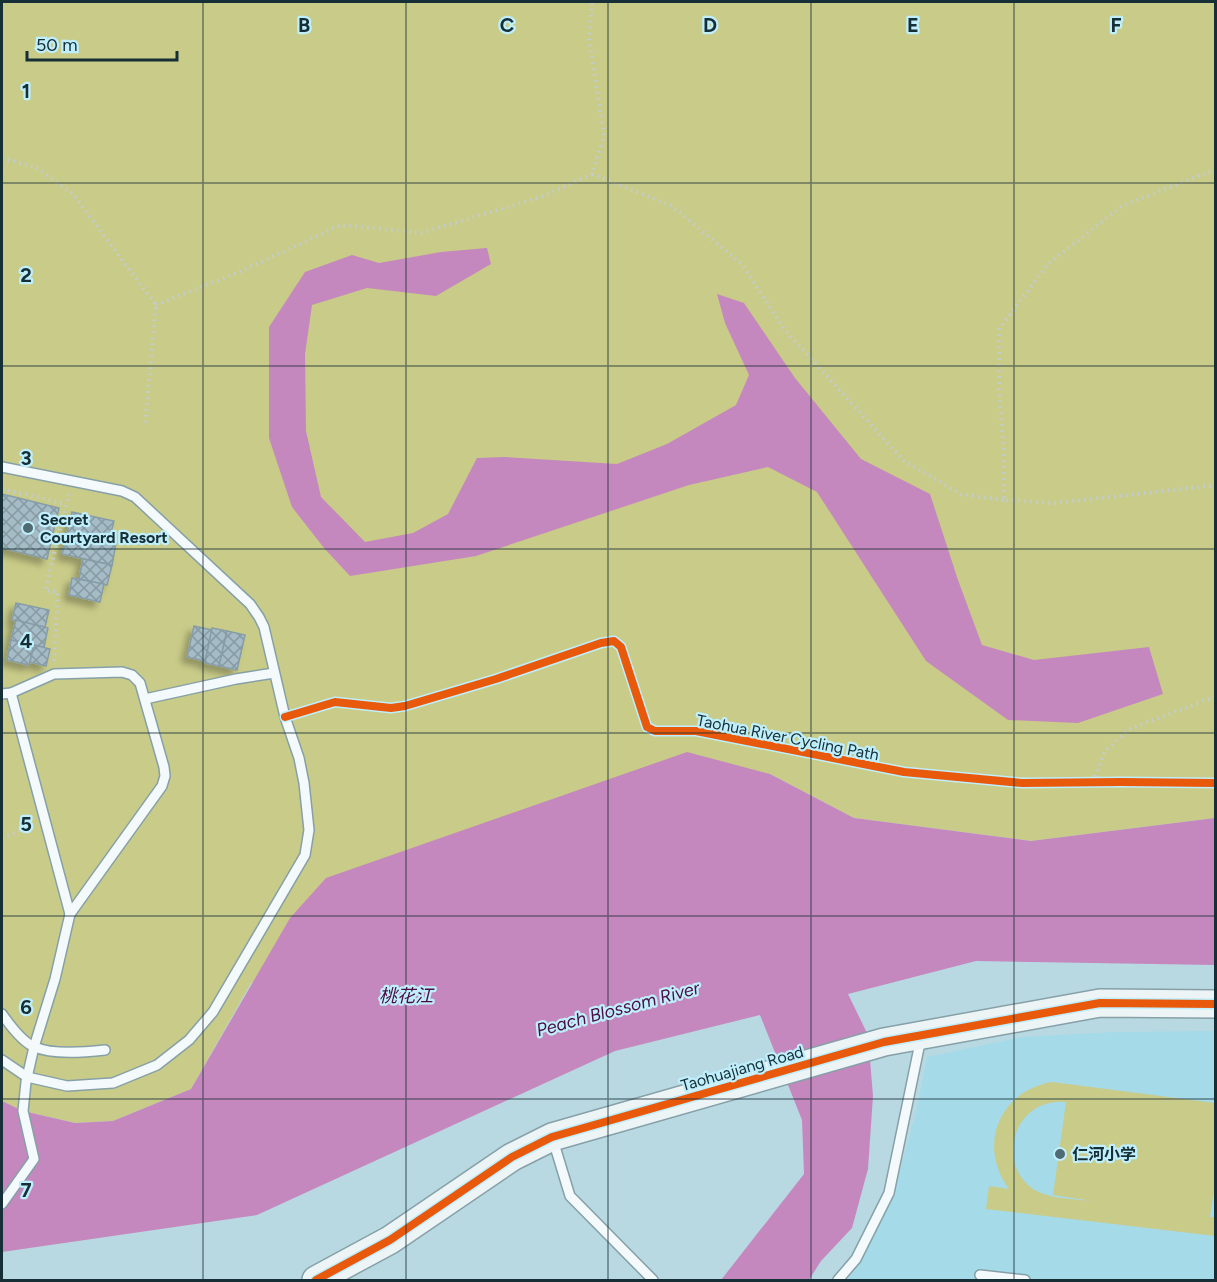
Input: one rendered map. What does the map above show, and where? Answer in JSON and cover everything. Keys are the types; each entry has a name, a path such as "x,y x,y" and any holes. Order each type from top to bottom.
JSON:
{"street":[{"name":"Taohuajiang Road","path":"316,1281 390,1240 512,1157 552,1137 884,1042 1100,1004 1215,1004"}],"lane":[{"path":"2,467 122,491 135,497 250,604 264,627 285,717 299,758 309,830 305,855 213,1012 175,1052 157,1065 113,1083 67,1086 27,1077 2,1060"},
{"path":"2,1204 34,1159 23,1111 27,1077 34,1047 56,979 70,914 162,786 165,776 141,683 132,675 122,672 54,674 6,694 45,820 70,914"},
{"path":"145,699 274,673"},
{"path":"2,1014 14,1029 34,1047 67,1052 105,1050"},
{"path":"838,1281 856,1259 889,1193 921,1036"},
{"path":"552,1137 570,1196 652,1281"},
{"path":"980,1275 1025,1281"}],"path":[{"path":"592,2 589,37 604,136 592,174"},
{"path":"2,158 38,168 73,194 156,305 144,427"},
{"path":"1004,500 999,329 1048,264 1122,206 1215,169"},
{"path":"156,305 239,272 341,225 421,233 541,197 592,174 672,206 743,265 784,329 904,461 961,494 1004,500 1055,503 1215,485"},
{"path":"54,674 58,592 45,590 73,482"},
{"path":"2,489 66,504"},
{"path":"1093,782 1105,751 1130,729 1215,696"},
{"path":"1081,782 1102,782"},
{"path":"2,838 45,820"}],"shaded area":[{"name":"仁河小学","path":"1215,1031 1215,1280 847,1280 858,1267 892,1199 917,1109 927,1057 1021,1037 1116,1032"}],"green space":[{"path":"2,2 1215,2 1215,818 1032,841 854,818 770,774 251,983 191,1089 113,1121 75,1123 23,1111 2,1101"},
{"path":"1052,1082 1215,1103 1216,1176 1210,1217 1215,1217 1215,1236 986,1209 989,1186 1009,1189 999,1172 995,1155 995,1139 999,1123 1007,1108 1018,1096 1034,1087","holes":["1066,1102 1053,1195 1092,1201 1054,1197 1033,1189 1021,1178 1015,1164 1013,1149 1016,1134 1023,1120 1034,1110 1048,1103"]}],"water":[{"path":"487,248 491,264 436,296 367,288 312,305 305,354 306,431 321,497 365,542 413,533 448,514 477,458 504,457 617,464 667,444 736,405 749,375 725,323 717,294 744,303 795,378 861,459 930,494 982,645 1034,660 1149,647 1163,694 1078,723 1008,720 926,661 817,492 768,467 689,485 476,556 350,576 324,548 292,507 269,438 269,327 305,272 352,255 379,263 441,252"},
{"name":"桃花江","path":"687,752 770,774 854,818 1031,841 1215,818 1215,965 976,961 848,994 868,1035 873,1096 868,1169 852,1228 821,1261 809,1280 721,1280 804,1174 802,1120 760,1015 615,1051 257,1215 2,1252 2,1101 23,1111 75,1123 113,1121 191,1089 290,918 326,878"}],"building":[{"name":"Secret Courtyard Resort","path":"2,494 59,508 47,559 2,548"},
{"path":"72,512 114,521 109,541 116,543 112,565 62,554"},
{"path":"83,559 112,565 107,585 79,579"},
{"path":"72,578 104,584 100,602 69,595"},
{"path":"16,603 49,610 45,627 12,620"},
{"path":"16,620 48,628 44,647 11,640"},
{"path":"194,626 212,630 205,661 187,657"},
{"path":"212,628 227,631 219,666 205,663"},
{"path":"227,631 245,635 237,670 219,666"},
{"path":"11,640 34,645 29,665 7,660"},
{"path":"34,645 50,649 46,666 30,662"}],"cycle path":[{"name":"Taohua River Cycling Path","path":"285,717 335,702 391,708 405,706 496,679 601,643 614,641 621,647 647,727 655,731 696,731 904,772 1022,783 1216,783"},
{"path":"316,1280 390,1240 512,1157 552,1137 884,1042 1100,1003 1216,1004"}],"place":[{"name":"Secret Courtyard Resort","path":"28,528"},
{"name":"仁河小学","path":"1060,1154"}],"water label":[{"name":"Peach Blossom River","path":"618,1009"}]}
